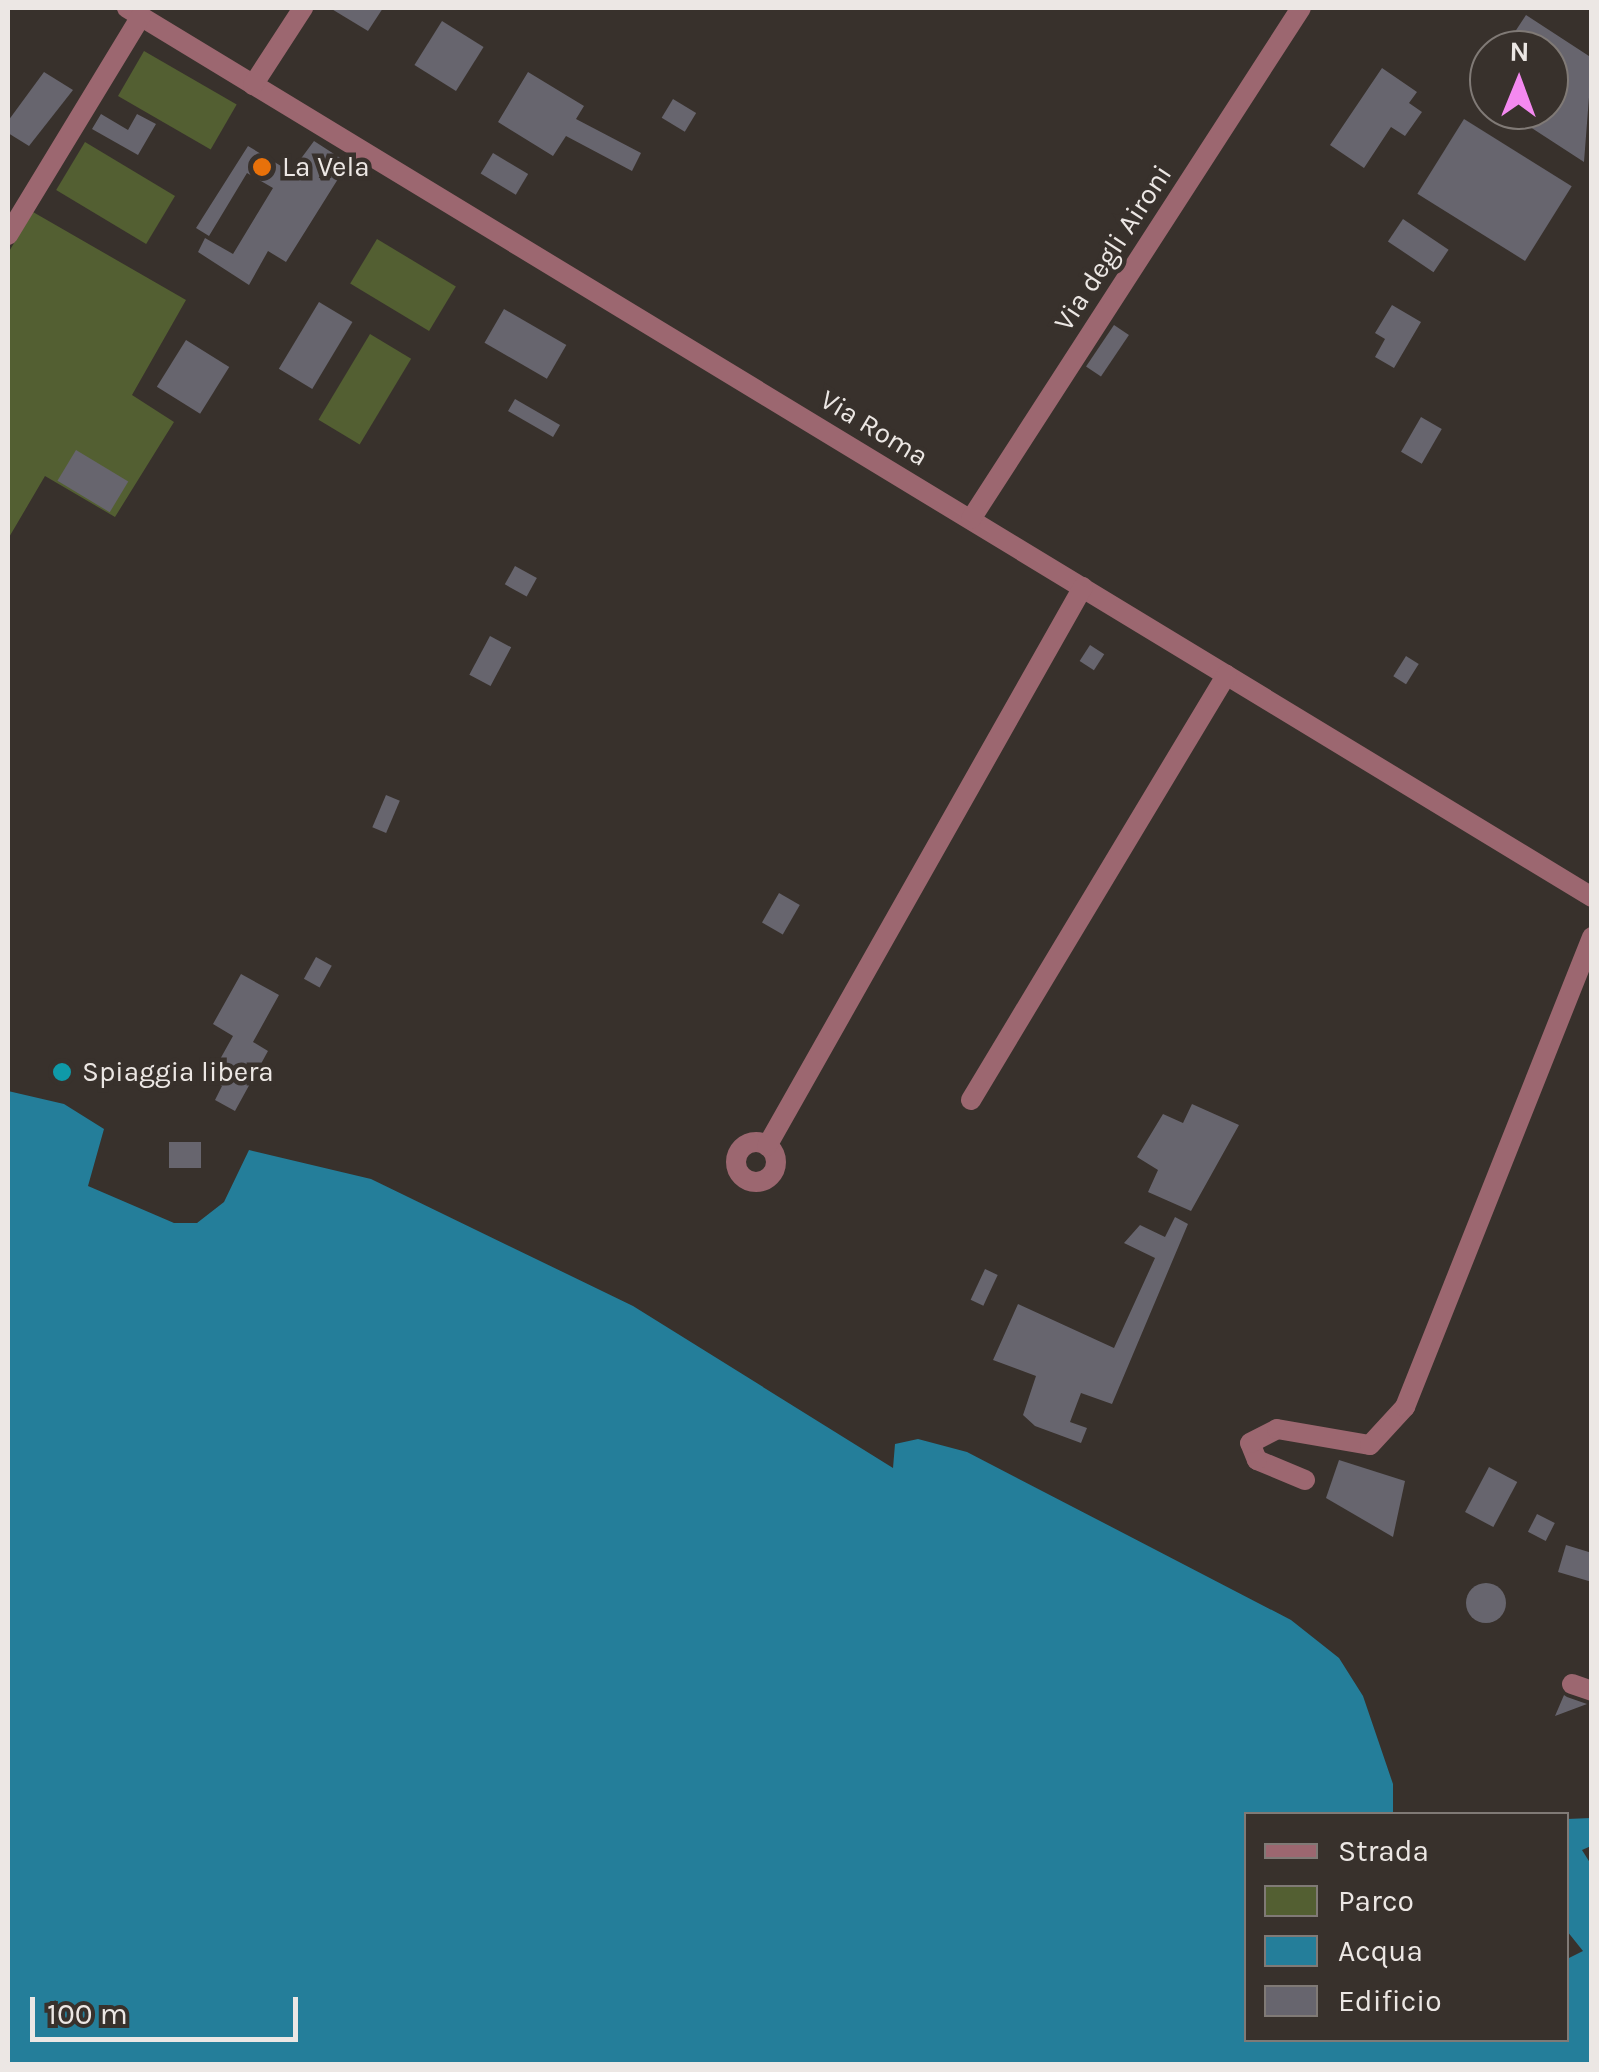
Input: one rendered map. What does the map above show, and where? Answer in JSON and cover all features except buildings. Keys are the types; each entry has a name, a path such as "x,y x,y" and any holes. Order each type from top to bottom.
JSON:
{"street":[{"path":"253,84 303,8"},
{"name":"Via degli Aironi","path":"971,519 1301,8"},
{"path":"8,235 134,12"},
{"name":"Via Roma","path":"134,12 1592,897"},
{"path":"767,1146 1083,587"},
{"path":"971,1100 1226,674"},
{"path":"1305,1480 1256,1460 1250,1443 1277,1429 1370,1445 1404,1407 1592,938"}],"green space":[{"path":"144,51 237,105 211,150 118,96"},
{"path":"85,142 175,196 146,244 56,190"},
{"path":"33,212 186,300 132,395 174,422 115,517 45,476 8,539 8,253"},
{"path":"377,239 456,286 429,331 350,284"},
{"path":"370,334 411,359 360,444 318,420"}],"water":[{"path":"8,1091 64,1104 104,1129 88,1186 174,1223 197,1223 224,1202 249,1150 371,1179 633,1306 893,1468 895,1444 918,1439 967,1452 1291,1620 1339,1658 1363,1696 1393,1784 1393,1812 1244,1812 1244,2042 1569,2042 1569,1958 1583,1951 1569,1934 1569,1819 1591,1818 1591,1846 1582,1850 1592,1866 1591,2064 8,2064"}],"place":[{"name":"La Vela","path":"262,167"},
{"name":"Spiaggia libera","path":"62,1072"}]}
